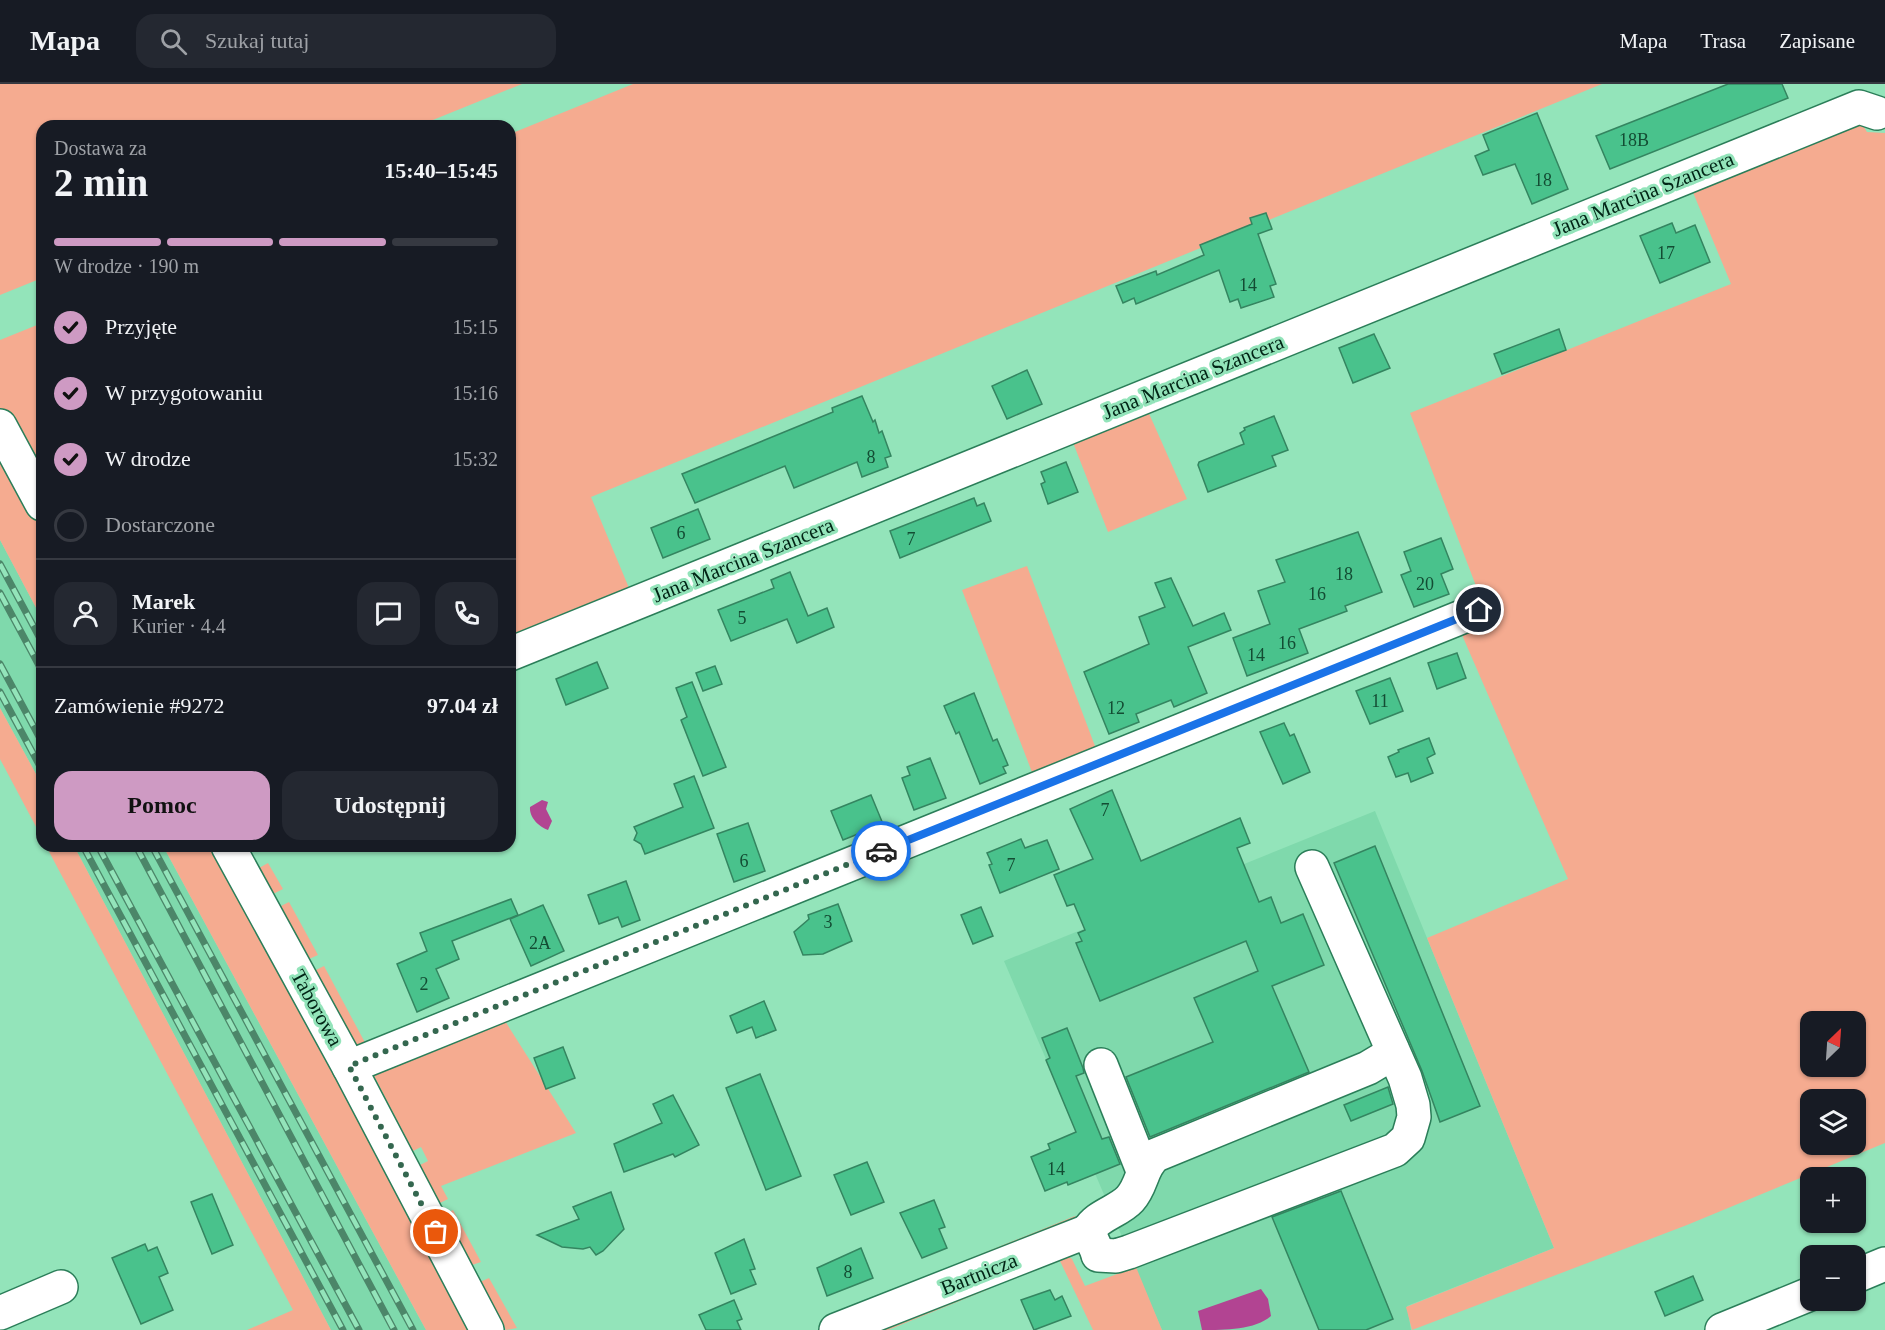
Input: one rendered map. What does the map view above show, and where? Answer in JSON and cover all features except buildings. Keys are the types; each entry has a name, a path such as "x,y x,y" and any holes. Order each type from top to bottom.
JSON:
{"street":[{"name":"Jana Marcina Szancera","path":"516,652 1859,107 1877,113"},
{"path":"0,426 36,493"},
{"path":"349,1066 1479,610"},
{"name":"Taborowa","path":"231,852 349,1066 487,1330"},
{"path":"1312,867 1392,1048 1413,1105 1412,1127 1402,1145 1129,1252 1116,1256 1096,1250 1099,1218 1129,1200 1140,1184 1146,1162 1156,1155 1368,1068 1383,1059 1392,1048"},
{"path":"1101,1065 1143,1171"},
{"name":"Bartnicza","path":"836,1330 1096,1250"},
{"path":"1866,1272 1885,1264"},
{"path":"0,1313 62,1287"},
{"path":"1722,1330 1800,1298"}],"shaded area":[{"path":"0,84 522,84 433,120 36,120 36,280 0,295"},
{"path":"633,84 1602,84 591,497 629,588 716,552 716,562 548,621 547,630 516,642 516,132"},
{"path":"1859,119 1867,132 1885,133 1885,1143 1866,1151 1866,1089 1800,1089 1800,1155 1856,1155 1827,1167 1800,1167 1800,1178 1687,1225 1412,1330 1406,1307 1554,1248 1427,938 1568,879 1459,628 1481,599 1410,413 1731,284 1692,190"},
{"path":"36,325 36,478 0,410 0,340"},
{"path":"1147,409 1187,499 1108,532 1072,440"},
{"path":"0,440 36,506 36,608 0,540"},
{"path":"0,540 36,608 36,774 0,708"},
{"path":"1027,566 1098,754 1035,780 962,590"},
{"path":"0,708 36,774 36,827 0,759"},
{"path":"542,800 548,802 546,809 552,821 548,830 535,821 530,811 530,807"},
{"path":"1375,811 1554,1248 1407,1306 1411,1330 1162,1330 1004,961"},
{"path":"49,852 77,852 331,1330 247,1330 293,1310"},
{"path":"77,852 166,852 426,1330 331,1330"},
{"path":"166,852 222,852 477,1330 426,1330"},
{"path":"268,863 283,889 273,894 259,868"},
{"path":"289,902 318,955 309,959 279,907"},
{"path":"324,966 369,1050 359,1052 316,970"},
{"path":"500,1013 576,1133 441,1186 448,1199 440,1203 420,1165 428,1161 421,1147 413,1151 370,1068"},
{"path":"453,1210 481,1262 472,1265 445,1214"},
{"path":"1075,1216 1077,1222 961,1269 959,1263"},
{"path":"1066,1255 1072,1259 1085,1286 1136,1267 1162,1330 1093,1330 1060,1261 1011,1280 1006,1271"},
{"path":"489,1278 517,1328 506,1330 480,1282"},
{"path":"984,1279 989,1289 888,1330 858,1330"},
{"path":"1261,1289 1268,1299 1271,1316 1264,1321 1248,1327 1202,1330 1198,1311"}],"railway":[{"path":"0,564 36,631"},
{"path":"0,593 36,660"},
{"path":"0,664 36,731"},
{"path":"0,692 36,759"},
{"path":"86,852 343,1330"},
{"path":"101,852 359,1330"},
{"path":"139,852 394,1330"},
{"path":"155,852 413,1330"}],"way so far":[{"path":"436,1232 349,1066 881,851"}],"route":[{"path":"881,851 1479,610"}]}
